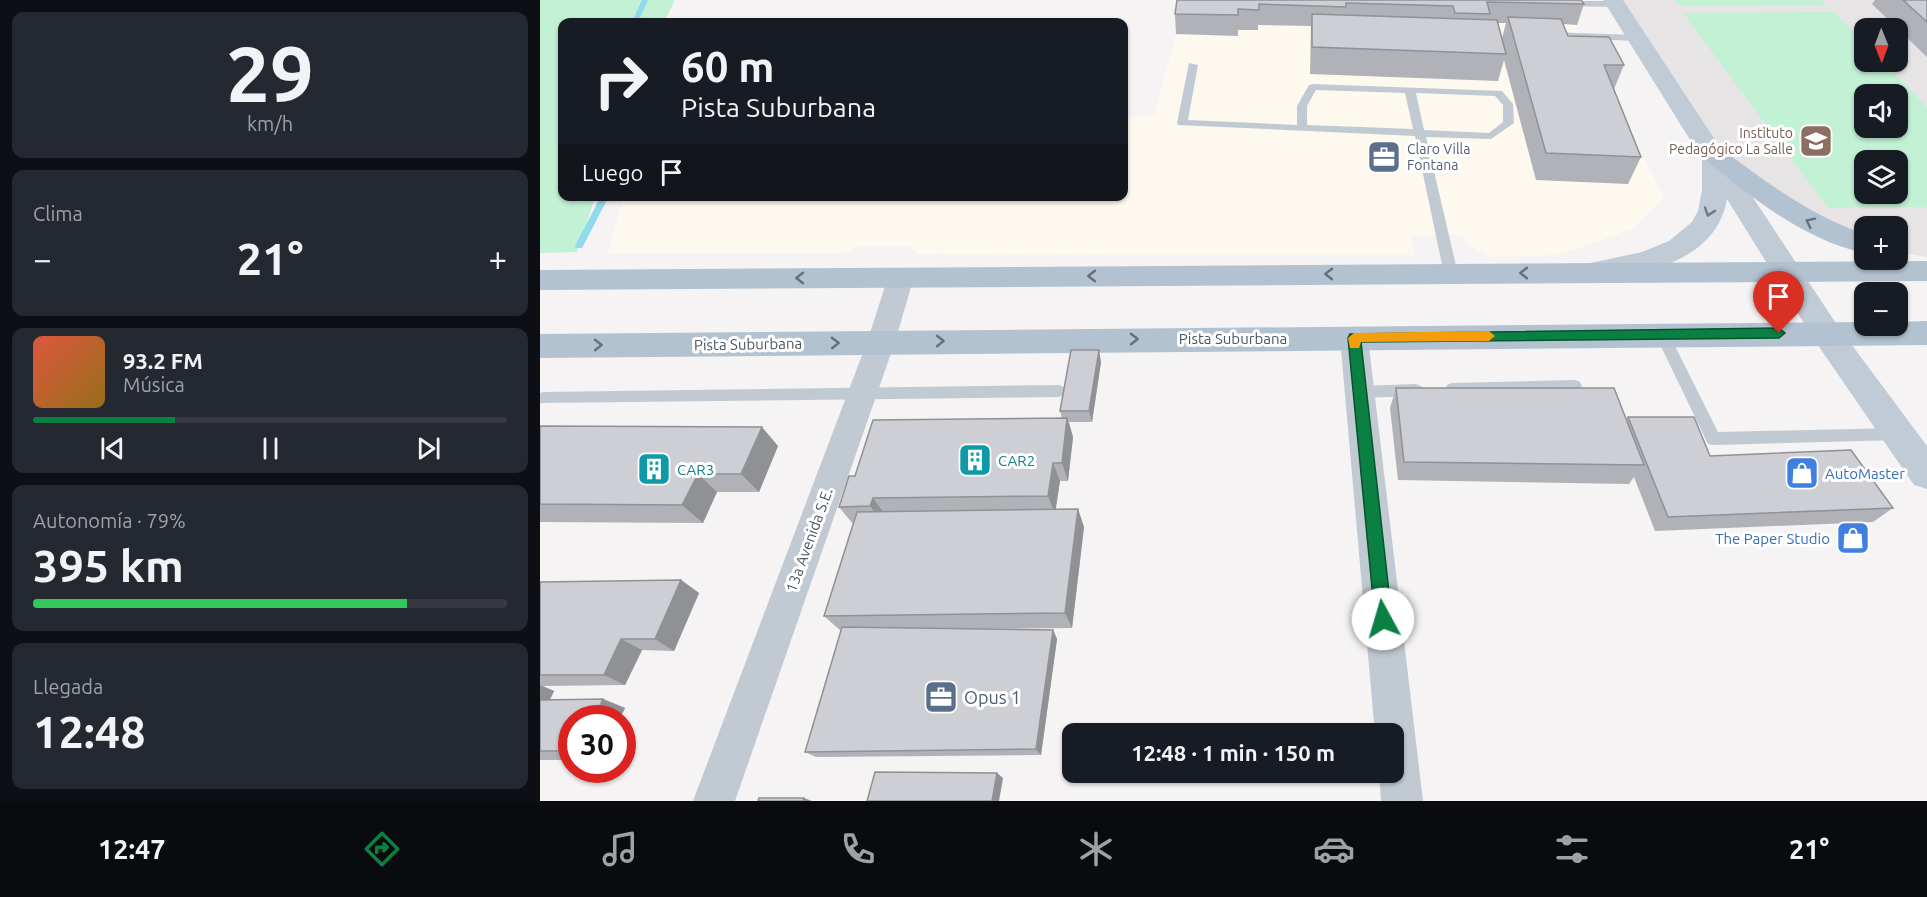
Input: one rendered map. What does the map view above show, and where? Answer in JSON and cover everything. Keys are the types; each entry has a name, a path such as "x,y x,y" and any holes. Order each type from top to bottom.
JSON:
{"main road":[{"path":"1714,155 1783,208 1825,230 1854,240"},
{"path":"1908,254 1927,257"},
{"path":"540,280 1927,271"},
{"name":"Pista Suburbana","path":"540,345 1927,333"}],"street":[{"path":"1614,2 1826,333 1927,474"},
{"path":"1582,273 1652,260 1691,240 1711,211 1715,180 1714,155"},
{"name":"13a Avenida S.E.","path":"714,801 881,342 901,277"},
{"path":"1354,338 1402,801"}],"lane":[{"path":"1552,3 1614,2"},
{"path":"1541,35 1636,38"},
{"path":"1193,65 1182,123 1491,136 1509,123 1508,104 1498,93 1313,87 1302,106 1302,128"},
{"path":"1410,90 1451,274"},
{"path":"1662,334 1714,439 1898,434"},
{"path":"1360,392 1575,386"},
{"path":"543,398 1059,391"}],"shaded area":[{"name":"Instituto Pedagógico La Salle","path":"1613,0 1927,0 1927,257 1908,254 1908,216 1854,216 1854,240 1844,237 1714,155"},
{"name":"Claro Villa Fontana","path":"1181,4 1569,14 1598,64 1664,198 1632,229 1559,255 1491,257 1465,243 1463,235 1411,236 1415,255 918,254 910,246 855,246 846,253 608,253 622,201 1128,201 1128,117 1154,116 1176,34"}],"green space":[{"path":"540,0 675,0 666,18 558,18 558,201 594,201 577,252 540,253"},
{"path":"1674,0 1821,0 1826,5 1679,6"},
{"path":"1834,12 1854,33 1854,72 1893,72 1905,84 1854,84 1854,138 1908,138 1908,88 1927,107 1927,207 1828,208 1683,13"}],"building":[{"path":"1177,0 1581,0 1584,4 1487,2 1490,14 1455,13 1453,6 1346,3 1346,7 1259,4 1259,10 1238,9 1238,15 1175,14"},
{"path":"1903,0 1927,0 1927,22"},
{"path":"1312,14 1497,20 1506,54 1312,47"},
{"path":"1508,17 1561,19 1568,36 1609,37 1624,65 1604,65 1641,157 1546,153"},
{"path":"1071,350 1099,350 1089,411 1060,411"},
{"path":"1396,388 1614,388 1644,465 1404,462"},
{"path":"1628,417 1694,417 1710,456 1851,450 1893,508 1668,517"},
{"name":"CAR2","path":"1067,418 1062,463 1053,463 1048,496 873,498 870,506 839,507 849,476 855,476 873,420"},
{"name":"CAR3","path":"540,426 762,427 741,474 698,474 682,505 540,504"},
{"path":"1078,509 1065,613 824,616 857,512"},
{"path":"681,580 655,639 621,639 604,675 540,675 540,582"},
{"name":"Opus 1","path":"842,627 1053,630 1036,749 805,752"},
{"path":"603,699 600,705 558,705 558,751 540,751 540,700"},
{"path":"875,772 997,773 992,801 867,801"},
{"path":"759,798 804,798 803,801 758,801"}],"waterway":[{"path":"637,18 645,0"},
{"path":"579,246 602,201"}],"slow traffic":[{"path":"1355,344 1354,338 1489,336"}],"place":[{"name":"Instituto Pedagógico La Salle","path":"1816,141"},
{"name":"Claro Villa Fontana","path":"1384,157"},
{"name":"CAR2","path":"975,460"},
{"name":"CAR3","path":"654,469"},
{"name":"AutoMaster","path":"1802,473"},
{"name":"The Paper Studio","path":"1853,538"},
{"name":"Opus 1","path":"941,697"}],"route":[{"path":"1383,619 1354,338 1779,333"}]}
